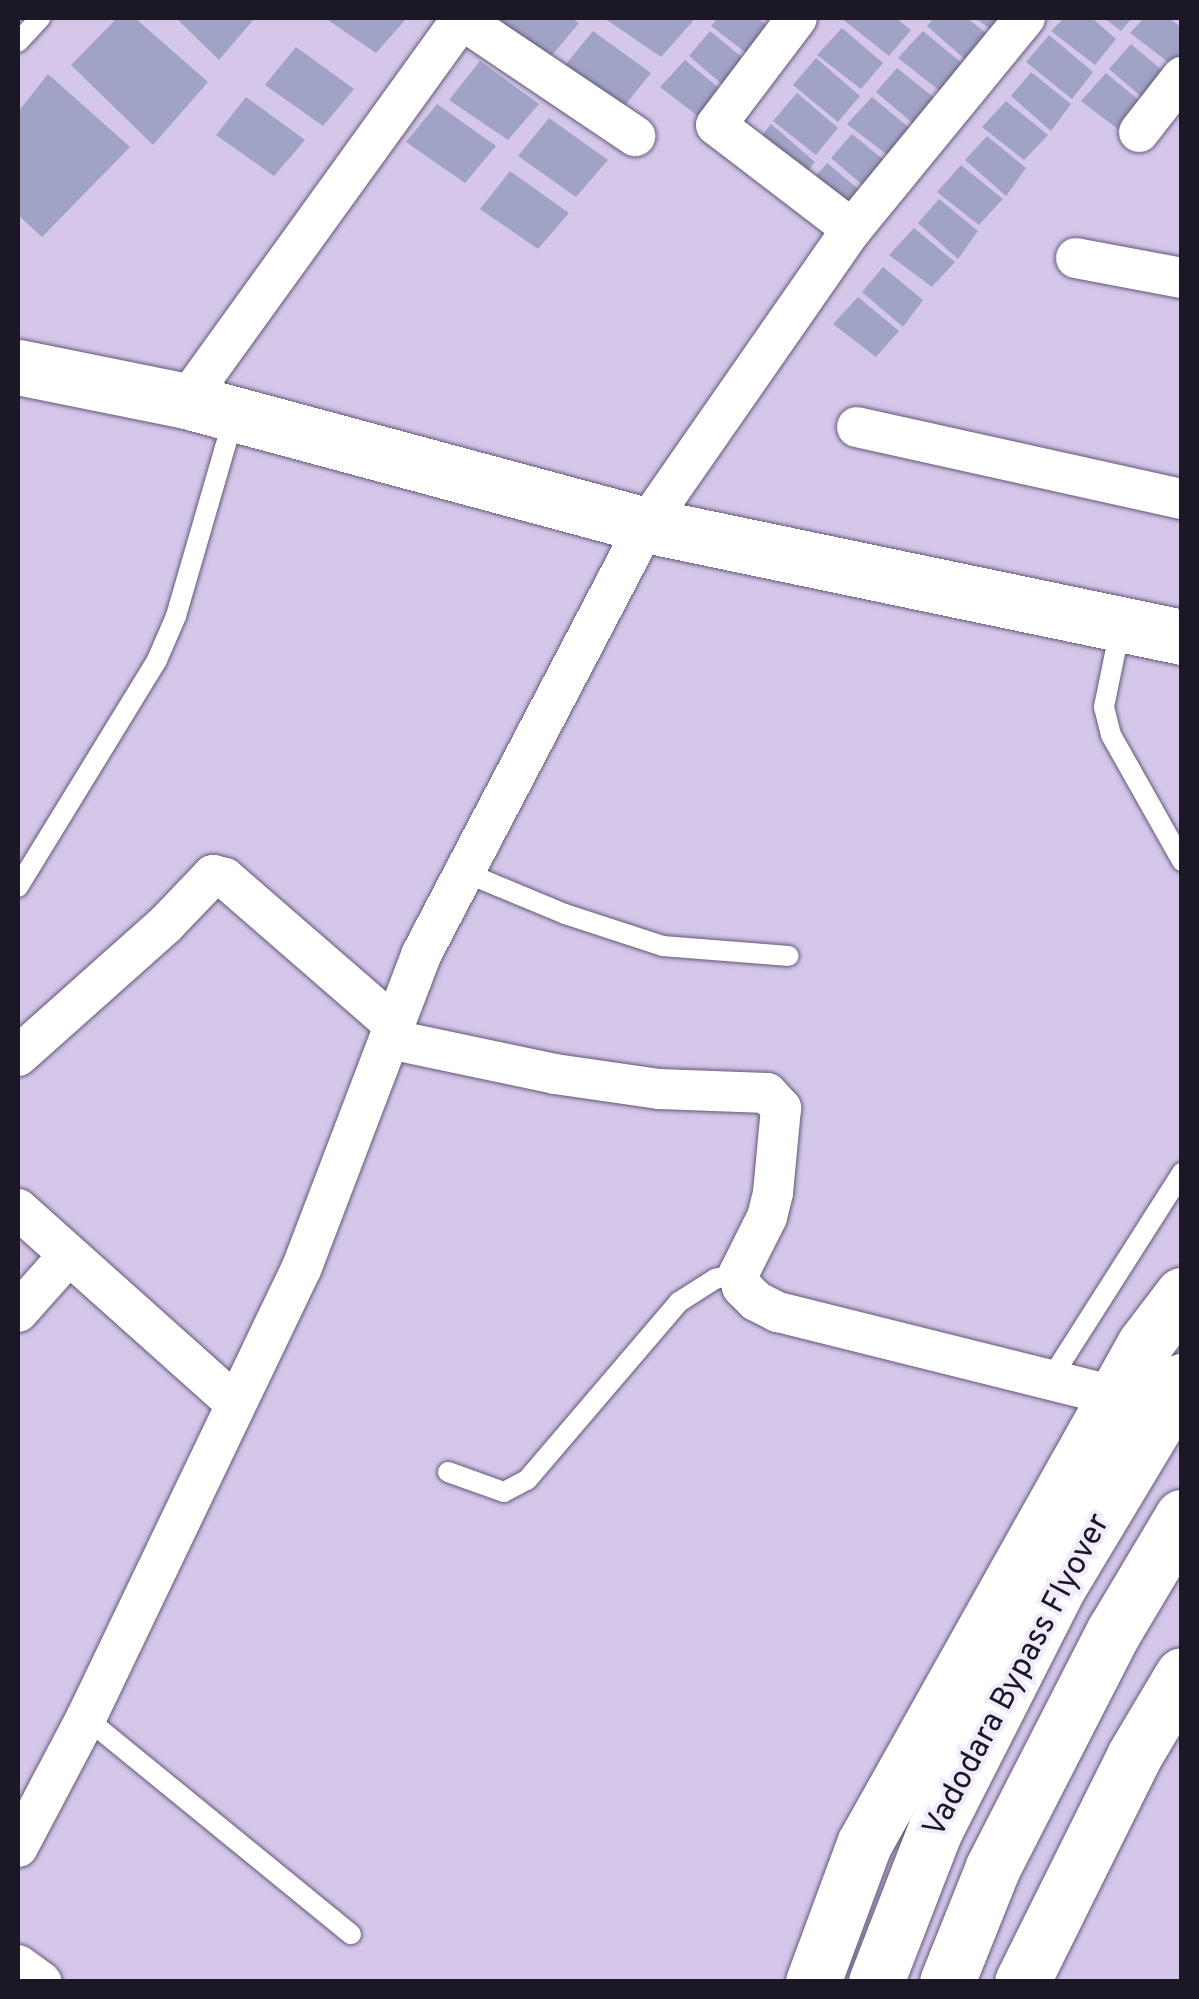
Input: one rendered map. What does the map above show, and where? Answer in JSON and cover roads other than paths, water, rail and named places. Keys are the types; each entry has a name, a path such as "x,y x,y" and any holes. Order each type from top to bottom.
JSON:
{"main road":[{"path":"18,368 210,407 646,525 1182,637"},
{"path":"812,1982 864,1844 1144,1345 1182,1295"},
{"name":"Vadodara Bypass Flyover","path":"876,1982 935,1830 1042,1619 1182,1381"},
{"name":"Vadodara Bypass Flyover","path":"946,1982 993,1867 1114,1631 1182,1517"},
{"path":"1022,1982 1134,1756 1182,1675"}],"street":[{"path":"210,407 461,18 635,136"},
{"path":"796,18 716,125 852,229"},
{"path":"18,1847 86,1718 302,1267 421,955 646,525 852,229 1024,18"},
{"path":"1139,132 1182,77"},
{"path":"1076,258 1182,278"},
{"path":"857,427 1182,498"},
{"path":"18,1056 213,875 225,878 392,1032 554,1074 659,1089 767,1093 782,1108 773,1193 767,1217 739,1273 742,1287 756,1301 778,1312 1116,1396"},
{"path":"18,1208 67,1257 236,1404"},
{"path":"18,1312 67,1257"},
{"path":"18,1965 41,1982"}],"lane":[{"path":"18,42 40,18"},
{"path":"18,886 166,641 210,407"},
{"path":"1121,624 1104,708 1111,735 1182,861"},
{"path":"464,872 565,914 663,946 789,956"},
{"path":"1050,1380 1182,1173"},
{"path":"448,1472 504,1492 526,1480 679,1302 715,1279 739,1273"},
{"path":"86,1718 351,1934"}]}
